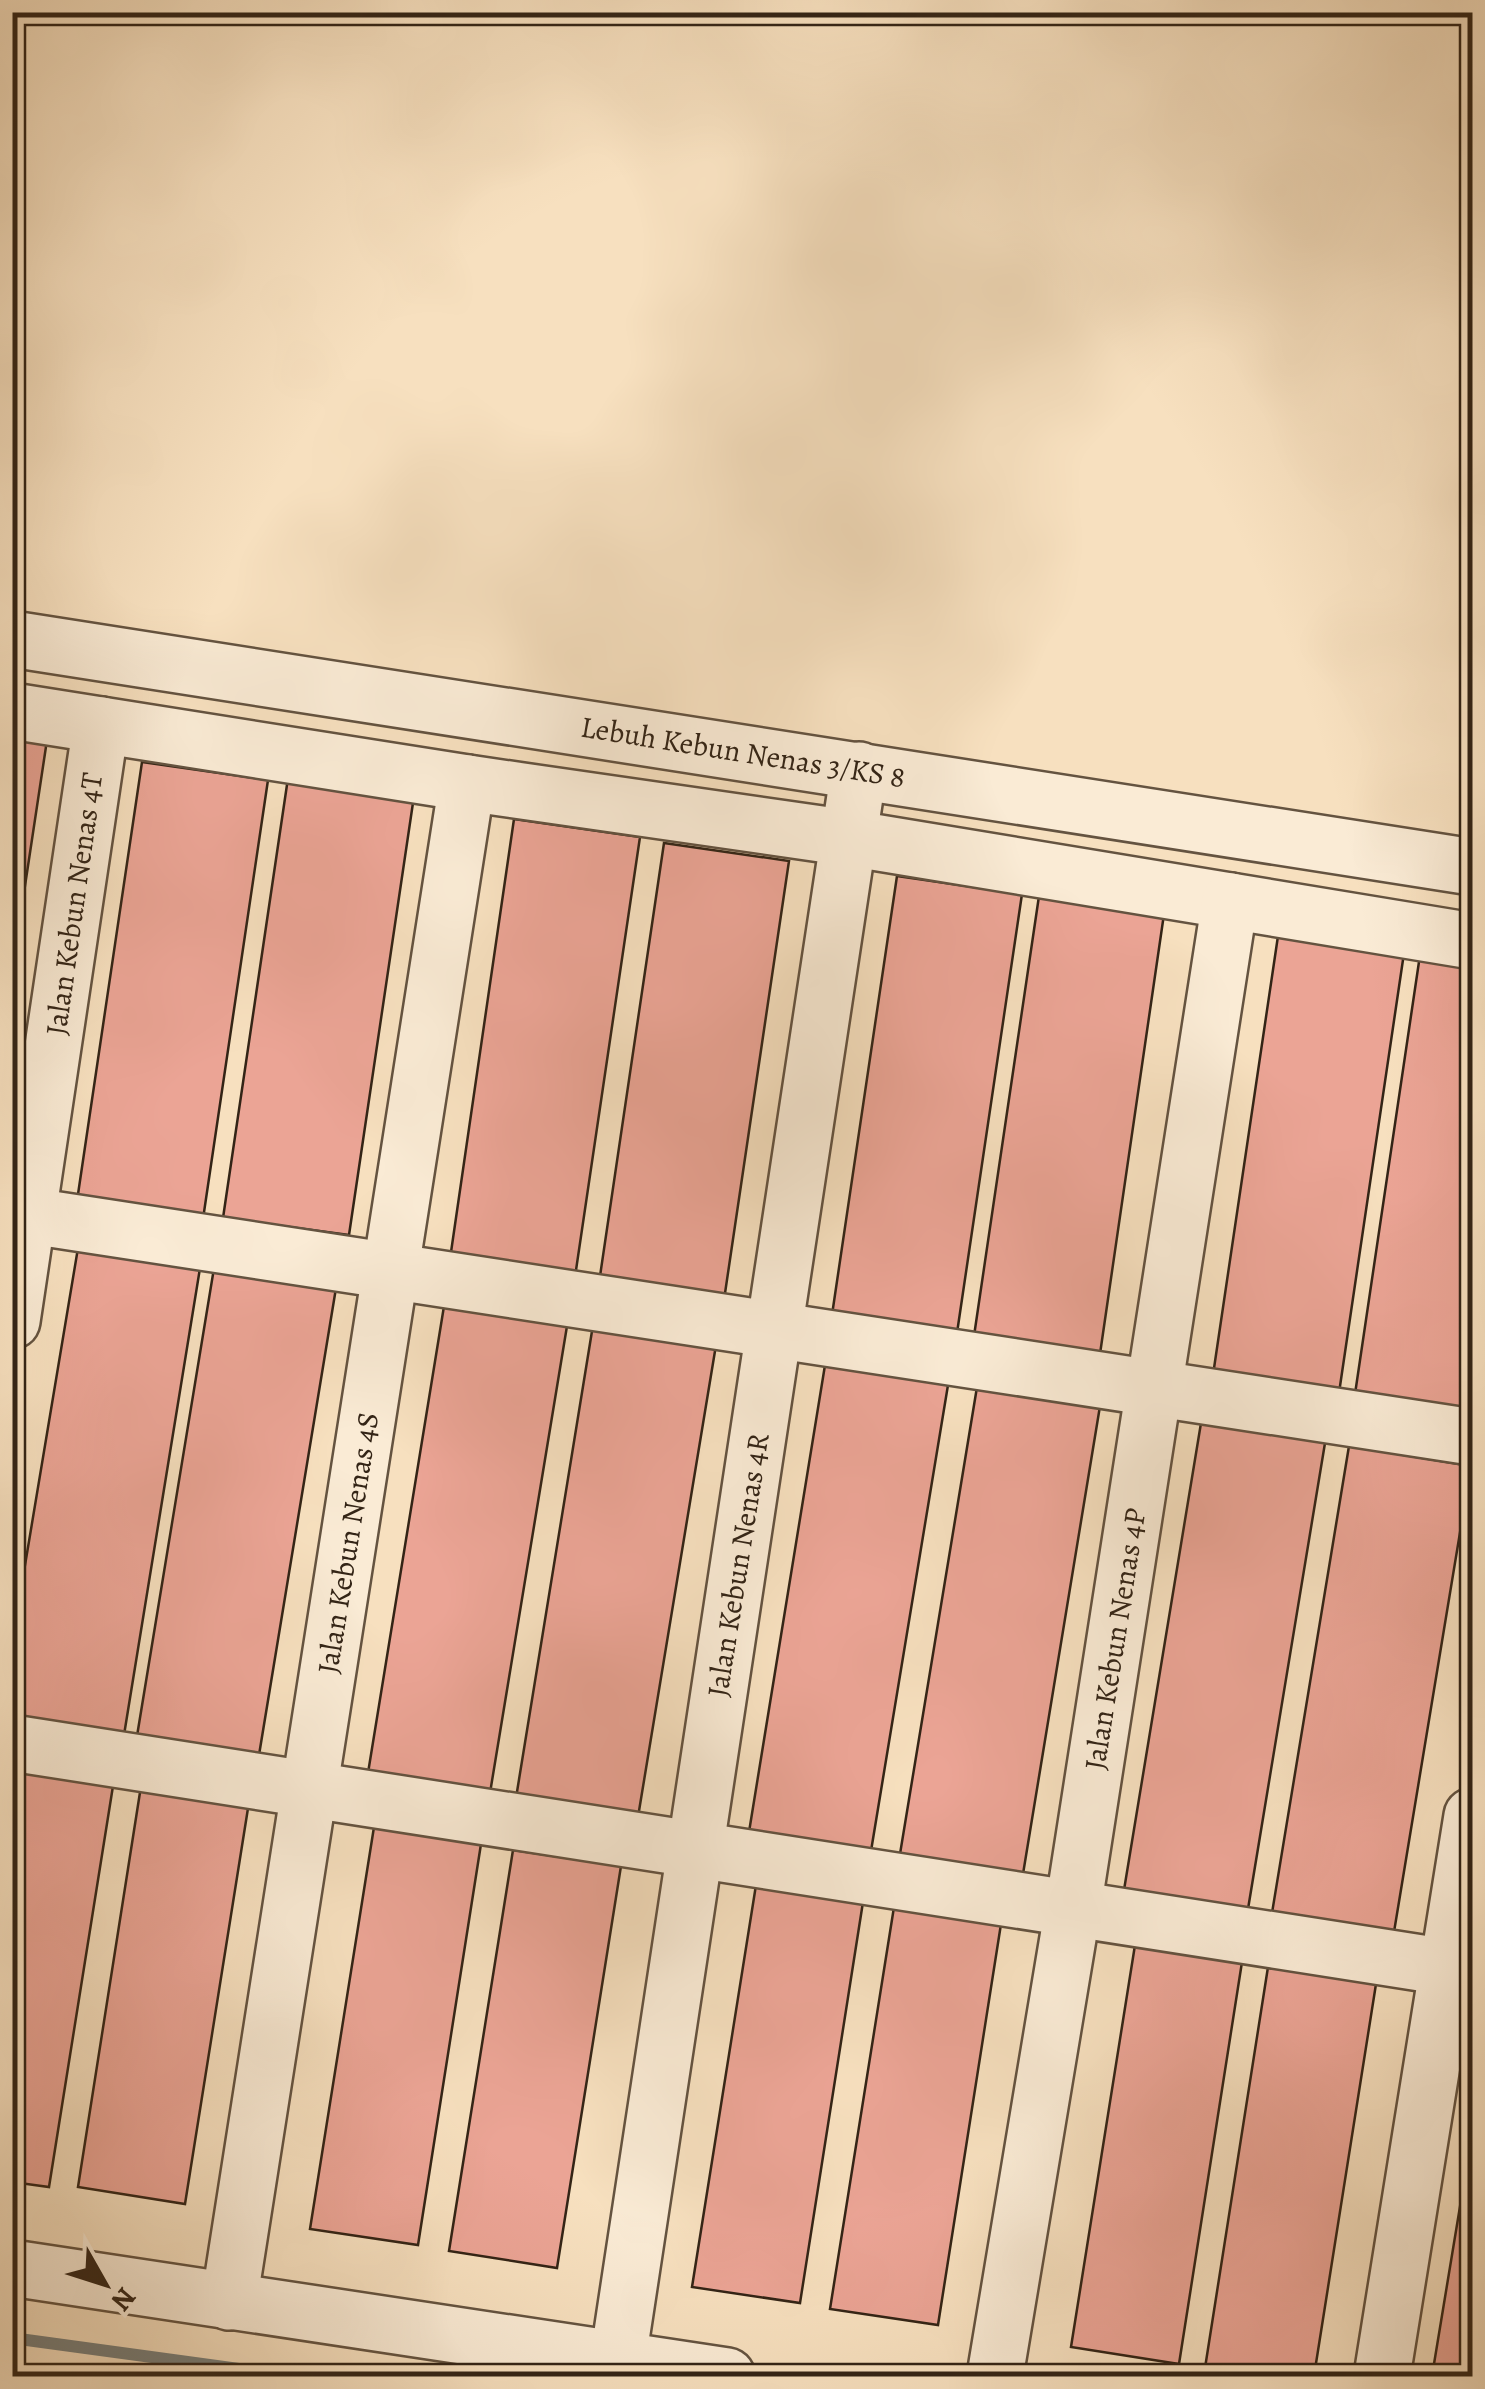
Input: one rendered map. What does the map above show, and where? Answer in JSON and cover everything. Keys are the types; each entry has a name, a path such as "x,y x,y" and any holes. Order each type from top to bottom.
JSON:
{"street":[{"name":"Lebuh Kebun Nenas 3/KS 8","path":"12,639 1472,867"},
{"path":"12,711 849,838 1472,941"},
{"name":"Jalan Kebun Nenas 4T","path":"12,1320 20,1214 101,725"},
{"name":"Jalan Kebun Nenas 4R","path":"618,2359 859,770"},
{"name":"Jalan Kebun Nenas 4S","path":"229,2302 468,783"},
{"name":"Jalan Kebun Nenas 4P","path":"996,2376 1230,901"},
{"path":"20,1214 1472,1437"},
{"path":"12,1743 1460,1969"},
{"path":"1382,2376 1460,1969 1472,1816"},
{"path":"12,2268 727,2376"}],"building":[{"path":"12,735 47,740 12,972"},
{"path":"142,762 268,780 203,1219 77,1201"},
{"path":"288,778 414,796 349,1235 223,1218"},
{"path":"514,819 640,837 575,1277 450,1259"},
{"path":"664,843 789,861 724,1300 599,1283"},
{"path":"897,876 1022,894 957,1333 832,1315"},
{"path":"1039,896 1164,914 1100,1354 974,1336"},
{"path":"1278,936 1404,953 1339,1393 1213,1375"},
{"path":"1420,955 1472,962 1472,1411 1355,1394"},
{"path":"79,1242 201,1262 124,1735 12,1718 12,1643"},
{"path":"215,1262 337,1282 259,1755 137,1736"},
{"path":"445,1300 568,1320 490,1793 368,1773"},
{"path":"593,1325 716,1345 638,1817 516,1798"},
{"path":"826,1359 949,1379 871,1851 749,1832"},
{"path":"978,1381 1101,1400 1023,1874 900,1854"},
{"path":"1202,1417 1326,1437 1248,1909 1124,1890"},
{"path":"1349,1446 1471,1466 1393,1938 1271,1919"},
{"path":"12,1770 113,1786 49,2187 12,2182"},
{"path":"141,1786 249,1802 185,2204 78,2187"},
{"path":"374,1827 481,1844 418,2245 310,2229"},
{"path":"513,1850 621,1866 557,2268 449,2251"},
{"path":"756,1885 863,1902 800,2303 692,2287"},
{"path":"894,1907 1001,1924 938,2325 830,2309"},
{"path":"1135,1945 1242,1962 1179,2364 1071,2347"},
{"path":"1268,1967 1376,1984 1314,2376 1259,2376 1205,2368"},
{"path":"1472,2134 1472,2376 1432,2376"}],"waterway":[{"path":"12,2338 291,2376"}]}
